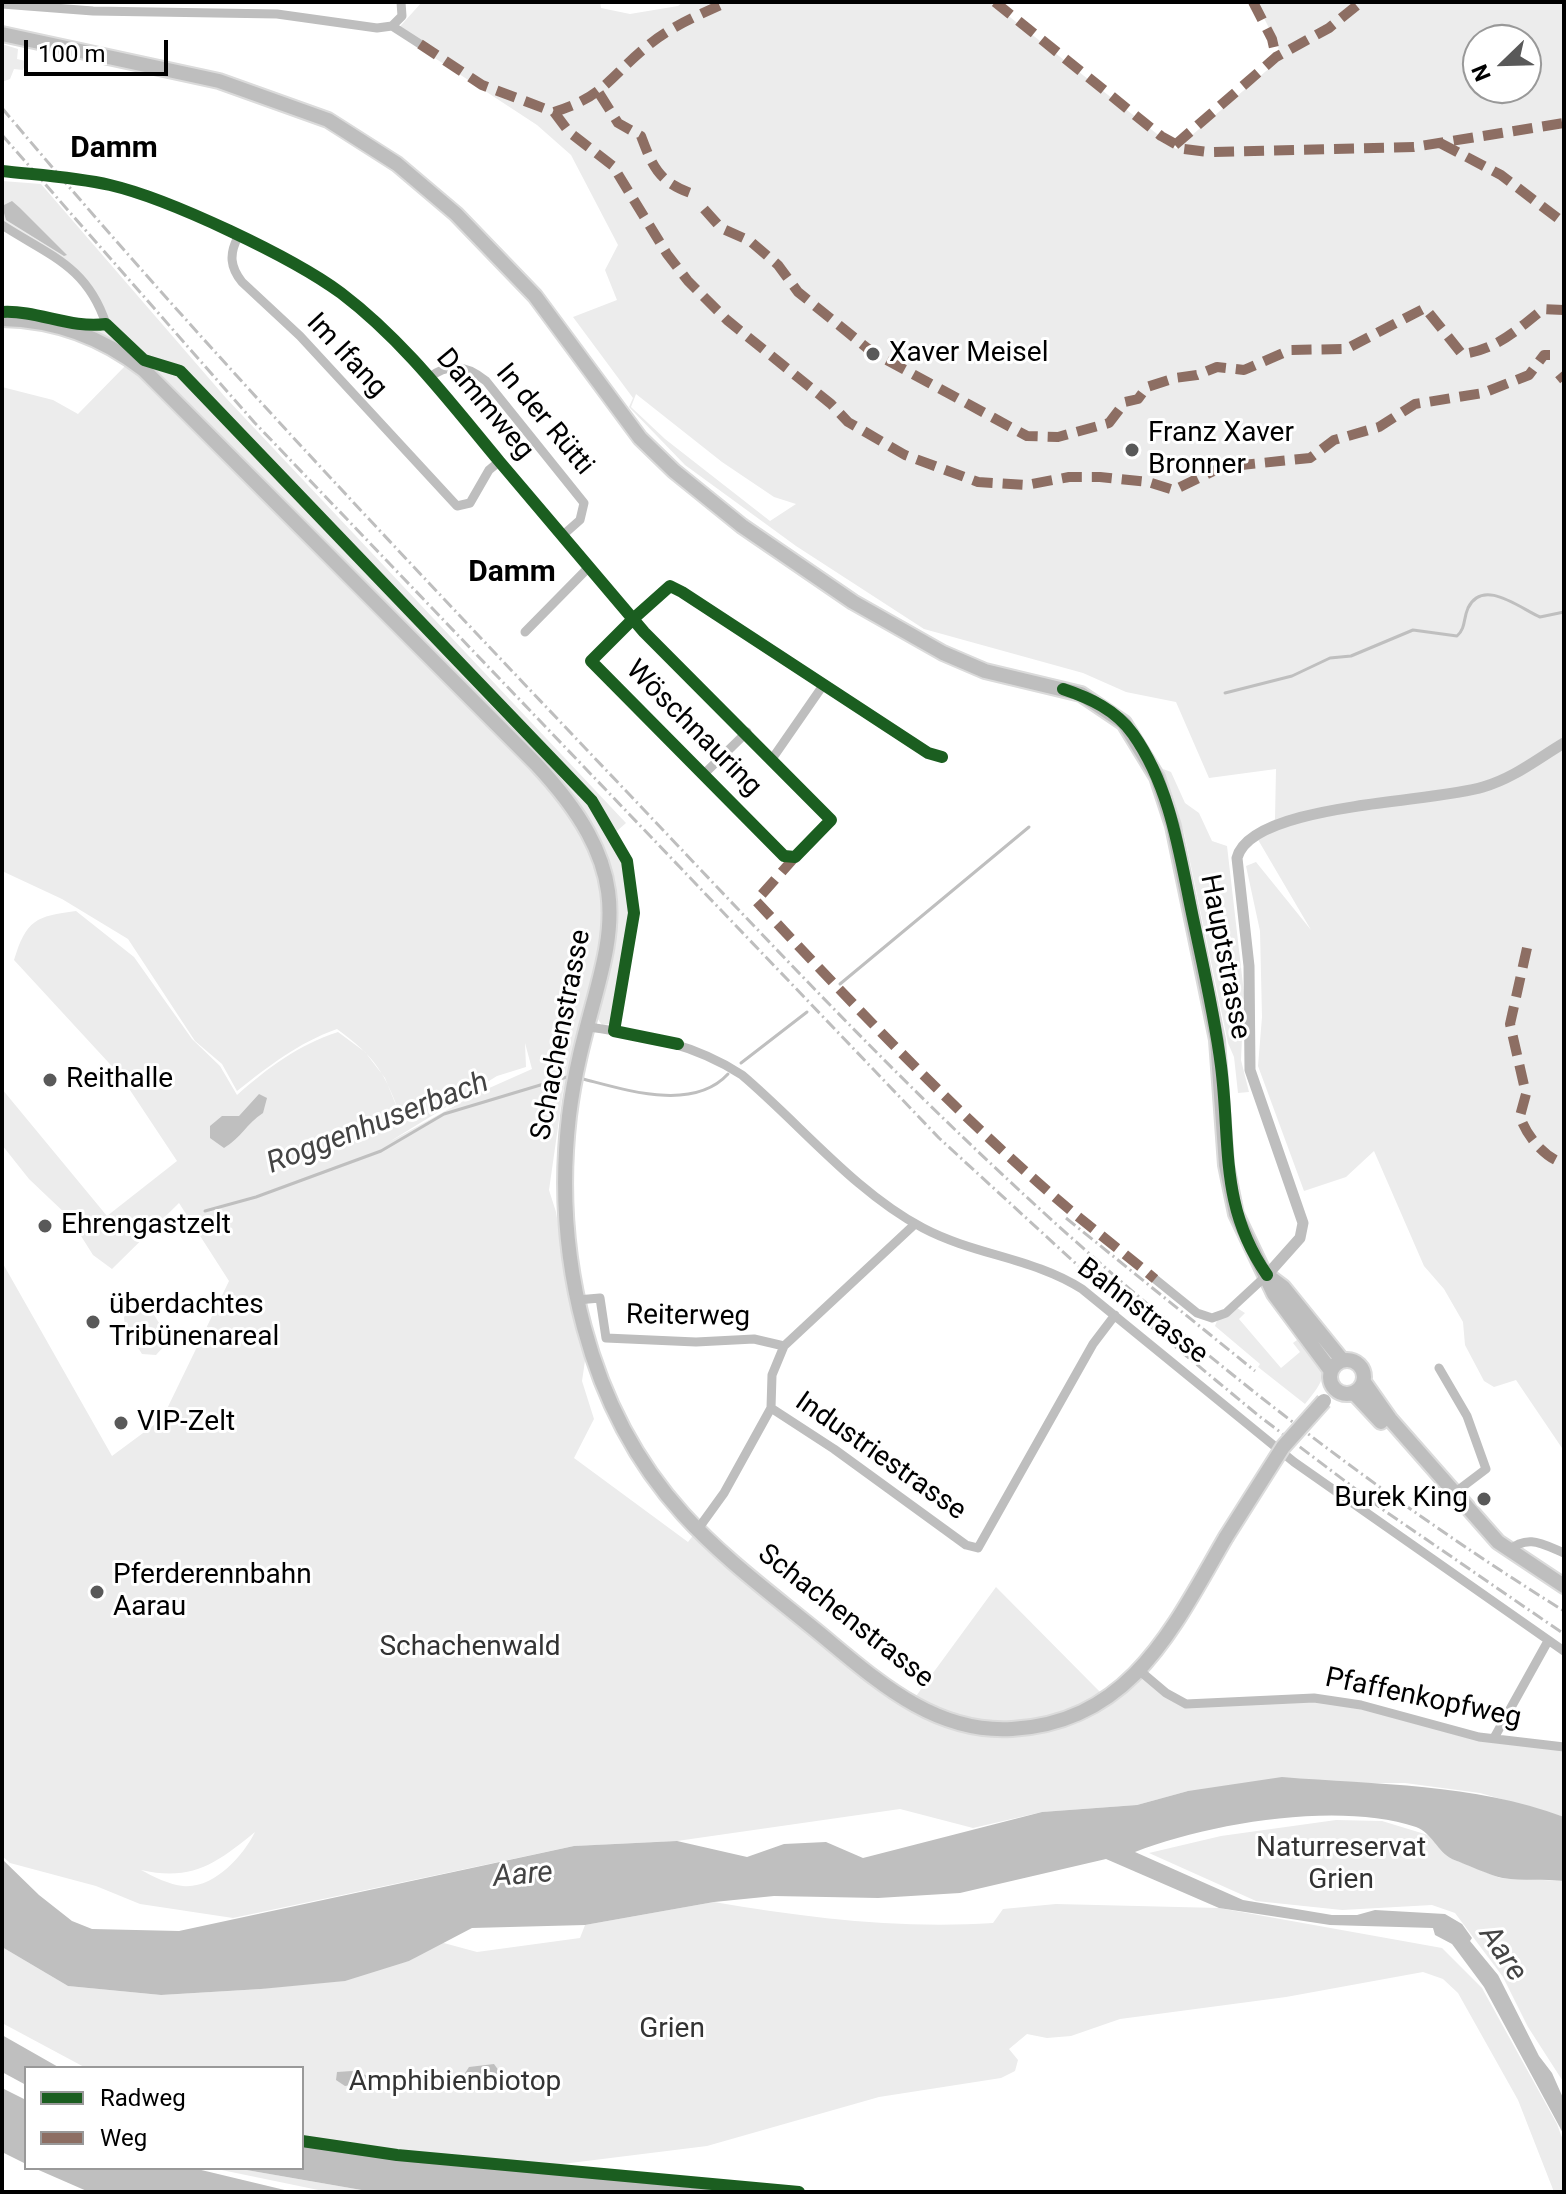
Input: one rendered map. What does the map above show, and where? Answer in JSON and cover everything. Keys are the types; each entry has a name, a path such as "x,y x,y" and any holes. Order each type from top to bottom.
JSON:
{"main road":[{"name":"Hauptstrasse","path":"2,34 219,81 328,120 397,164 456,214 535,296 640,438 674,471 742,526 853,602 943,653 985,671 1063,689 1097,702 1124,723 1139,743 1164,793 1217,1040 1232,1199 1246,1241 1267,1275 1283,1287 1336,1366 1358,1363 1364,1372 1359,1388"},
{"name":"Schachenstrasse","path":"2,319 71,329 119,352 144,370 562,792 594,839 609,887 608,945 570,1114 564,1176 577,1300 595,1365 626,1433 664,1490 726,1558 877,1679 924,1711 951,1721 1007,1729 1066,1719 1116,1692 1140,1671 1161,1646 1283,1447 1329,1395"},
{"path":"1336,1366 1329,1395 1359,1388"},
{"path":"1359,1388 1503,1547"},
{"path":"1359,1388 1465,1518 1564,1586"}],"street":[{"path":"2,4 277,14 377,28 392,26 402,16 401,2"},
{"path":"392,26 420,44"},
{"name":"Dammweg","path":"2,171 115,186 238,237 305,270 340,293 389,334 430,377 633,619 831,820"},
{"path":"2,225 82,277 98,301 106,324"},
{"name":"Im Ifang","path":"238,237 231,259 234,273 300,336 449,499"},
{"name":"In der Rütti","path":"430,377 440,369 460,367 473,370 486,381 584,503 580,520 563,535"},
{"name":"Dammweg","path":"449,499 457,506 470,503 489,470 500,461"},
{"path":"525,632 589,567"},
{"name":"Wöschnauring","path":"831,820 795,857 784,856 591,661 670,586 928,753 942,757"},
{"name":"Wöschnauring","path":"772,759 824,684"},
{"name":"Wöschnauring","path":"705,773 747,732"},
{"path":"1155,1279 1200,1315 1212,1318 1226,1313 1267,1275 1300,1238 1303,1223 1250,1070 1248,1040 1251,1000 1237,858 1240,848 1260,830 1331,810 1451,795 1493,784 1517,774 1564,743"},
{"name":"Bahnstrasse","path":"589,1027 678,1044 707,1054 742,1075 854,1178 915,1224 962,1246 1045,1269 1082,1289 1294,1462 1564,1651"},
{"path":"771,1408 772,1375 784,1346 915,1224"},
{"name":"Reiterweg","path":"577,1300 600,1298 606,1338 696,1342 754,1339 784,1346"},
{"name":"Industriestrasse","path":"698,1529 724,1493 771,1408 975,1548 987,1535 1093,1344 1115,1315"},
{"path":"1439,1368 1467,1416 1486,1469 1453,1494"},
{"path":"1503,1547 1532,1540 1564,1553"},
{"path":"1494,1738 1548,1641"},
{"name":"Pfaffenkopfweg","path":"1140,1671 1166,1693 1186,1704 1248,1698 1314,1698 1361,1705 1494,1738 1564,1747"}],"green space":[{"path":"422,2 600,2 601,8 630,14 678,6 683,2 991,2 1176,149 1280,59 1278,46 1256,2 1564,2 1564,1451 1516,1380 1494,1387 1484,1381 1465,1345 1463,1322 1444,1289 1424,1266 1374,1151 1346,1177 1304,1191 1258,1066 1262,1017 1260,931 1246,866 1256,862 1311,930 1257,838 1275,819 1276,769 1209,778 1176,702 1126,692 1083,673 924,629 796,546 685,465 629,407 633,398 573,317 617,300 605,270 618,245 571,155 537,125 395,32","holes":["636,394 722,462 774,497 796,504 770,521 665,439 631,407"]},
{"path":"2,44 18,49 17,59 26,61 23,70 14,69 10,79 2,82"},
{"path":"2,181 41,184 226,398 626,823 609,838 622,859 629,881 631,904 627,953 611,1024 602,1025 597,1018 612,950 614,894 609,867 599,840 582,811 560,781 175,393 88,330 106,328 91,287 68,263 2,220"},
{"name":"Schachenwald","path":"127,364 156,387 552,789 578,822 597,862 607,932 563,1092 549,1190 556,1212 569,1291 586,1354 582,1381 594,1419 574,1458 688,1542 698,1529 911,1703 996,1587 1102,1694 1140,1671 1178,1701 1314,1698 1479,1737 1564,1750 1564,1817 1480,1793 1405,1783 1188,1791 1137,1805 1042,1812 973,1828 900,1809 677,1841 574,1846 233,1918 140,1904 96,1886 10,1863 2,1856 2,1262 112,1456 162,1419 229,1281 179,1203 112,1269 93,1255 69,1217 29,1179 2,1145 2,1089 107,1216 177,1161 120,1075 14,960 18,947 34,922 51,915 76,911 134,957 192,1039 220,1066 237,1095 284,1058 338,1032 363,1051 337,1029 297,1048 237,1091 222,1064 195,1041 128,939 62,899 2,871 2,387 53,400 78,414","holes":["525,1043 532,1069 478,1093 389,1142 497,1076 526,1067","255,1832 226,1869 195,1886 161,1880 141,1870 176,1873 204,1867"]},
{"path":"1163,769 1171,772 1185,803 1199,813 1212,841 1227,846 1244,993 1241,1060 1249,1092 1238,1093 1234,1057 1228,1043 1184,833"},
{"path":"133,1306 150,1308 165,1333 167,1343 156,1355 142,1354 125,1327 124,1317"},
{"path":"1237,1308 1245,1313 1239,1319 1281,1368 1300,1352 1293,1343 1297,1340 1318,1363 1323,1375 1305,1404 1258,1367 1260,1364 1215,1326 1217,1321"},
{"name":"Naturreservat Grien","path":"1336,1820 1382,1821 1428,1835 1450,1858 1500,1878 1564,1881 1564,2083 1528,2027 1503,1977 1455,1913 1432,1905 1342,1910 1256,1901 1149,1853 1221,1836"},
{"name":"Grien","path":"714,1902 818,1917 923,1924 993,1923 1003,1909 1056,1904 1219,1908 1442,1948 1482,1988 1557,2124 1564,2143 1564,2192 1554,2192 1518,2100 1458,1993 1443,1979 1423,1972 1286,1997 1120,2019 1071,2036 1047,2038 1027,2034 1009,2049 1018,2060 1015,2071 1001,2078 879,2097 707,2146 546,2166 304,2139 304,2066 82,2066 2,2023 2,1947 68,1986 161,1995 261,1989 409,1961 440,1942 477,1952 580,1938 585,1925"},
{"path":"222,2170 246,2170 373,2192 328,2192"}],"water":[{"path":"12,201 67,255 6,220 2,206"},
{"path":"259,1094 267,1098 263,1113 235,1140 224,1148 210,1138 210,1126 222,1116 239,1116"},
{"name":"Aare","path":"1282,1777 1460,1792 1529,1806 1564,1817 1564,1881 1499,1877 1452,1859 1416,1827 1385,1819 1350,1816 1313,1816 1236,1824 1135,1852 1243,1900 1332,1915 1357,1915 1375,1910 1445,1914 1462,1924 1472,1938 1470,1941 1498,1975 1539,2056 1552,2073 1564,2100 1564,2135 1484,1987 1452,1944 1435,1935 1433,1928 1330,1925 1219,1908 1106,1859 960,1893 878,1898 774,1896 714,1902 585,1925 472,1928 409,1961 345,1981 261,1989 161,1995 68,1986 2,1947 2,1859 39,1895 72,1921 92,1929 179,1931 574,1846 677,1841 747,1857 784,1844 826,1842 863,1858 1042,1812 1137,1805 1188,1791"},
{"path":"2,2035 56,2066 24,2066 24,2084 2,2072"},
{"path":"494,2064 499,2071 493,2078 460,2081 469,2067"},
{"path":"352,2071 372,2077 371,2082 345,2086 336,2080 337,2072"},
{"path":"2,2088 24,2099 24,2163 2,2152"},
{"path":"304,2146 396,2160 740,2192 373,2192 246,2170 304,2170"},
{"path":"39,2170 201,2170 293,2192 89,2192"}],"waterway":[{"name":"Roggenhuserbach","path":"1225,693 1292,676 1330,658 1351,656 1413,630 1457,636 1468,608 1483,595 1513,602 1540,617 1564,612"},
{"name":"Roggenhuserbach","path":"840,984 1029,827"},
{"name":"Roggenhuserbach","path":"741,1063 807,1012"},
{"name":"Roggenhuserbach","path":"583,1079 639,1092 678,1095 713,1086 728,1074"},
{"name":"Roggenhuserbach","path":"205,1211 256,1197 381,1151 444,1114 567,1077"}],"railway":[{"path":"2,108 223,361 375,526 794,968 939,1114 1055,1223 1193,1343 1337,1456 1564,1611"},
{"path":"2,135 254,422 939,1138 1085,1272 1259,1416 1382,1509 1564,1634"},
{"path":"1066,1218 1255,1371"}],"marked path":[{"path":"420,44 482,85 554,112 595,93 664,34 727,2"},
{"path":"995,2 1161,136 1184,149 1209,152 1414,147 1564,123"},
{"path":"1253,2 1272,39 1276,57"},
{"path":"1175,145 1276,57 1329,28 1361,2"},
{"path":"599,93 618,123 641,136 649,157 665,179 693,194"},
{"path":"554,112 569,132 613,166 667,254 688,281 727,320 831,404 848,422 905,455 978,482 1026,485 1069,477 1100,477 1148,482 1174,490 1222,467 1310,458 1334,440 1379,427 1415,404 1483,393 1529,375 1544,355 1550,355"},
{"path":"1440,143 1501,175 1564,223"},
{"path":"704,209 721,228 750,241 778,265 798,292 872,352 1027,436 1058,437 1109,423 1125,402 1138,399 1147,387 1175,378 1197,375 1217,367 1244,370 1290,350 1346,349 1425,308 1462,354 1496,344 1543,309 1564,310"},
{"path":"1559,374 1564,380"},
{"path":"795,857 756,901 967,1118 1056,1198 1155,1279"},
{"path":"1527,948 1510,1024 1526,1094 1520,1116 1537,1145 1564,1163"}],"cycle path":[{"path":"2,171 97,182 165,203 293,263 364,311 424,372 608,589 626,611 644,632 831,820 795,857 784,856 591,661 633,619 670,586 928,753 942,757"},
{"path":"2,312 80,324 106,324 144,360 180,371 592,801 627,861 634,913 614,1031 678,1044"},
{"path":"1063,689 1083,696 1119,718 1146,755 1166,801 1179,849 1216,1030 1234,1199 1241,1224 1267,1275"},
{"path":"304,2141 397,2155 799,2192"}],"place":[{"name":"Xaver Meisel","path":"873,354"},
{"name":"Franz Xaver Bronner","path":"1132,450"},
{"name":"Reithalle","path":"50,1080"},
{"name":"Ehrengastzelt","path":"45,1226"},
{"name":"überdachtes Tribünenareal","path":"93,1322"},
{"name":"VIP-Zelt","path":"121,1423"},
{"name":"Burek King","path":"1484,1499"},
{"name":"Pferderennbahn Aarau","path":"97,1592"}],"district":[{"name":"Damm","path":"114,149"},
{"name":"Damm","path":"512,573"}],"park label":[{"name":"Amphibienbiotop","path":"455,2083"}]}
